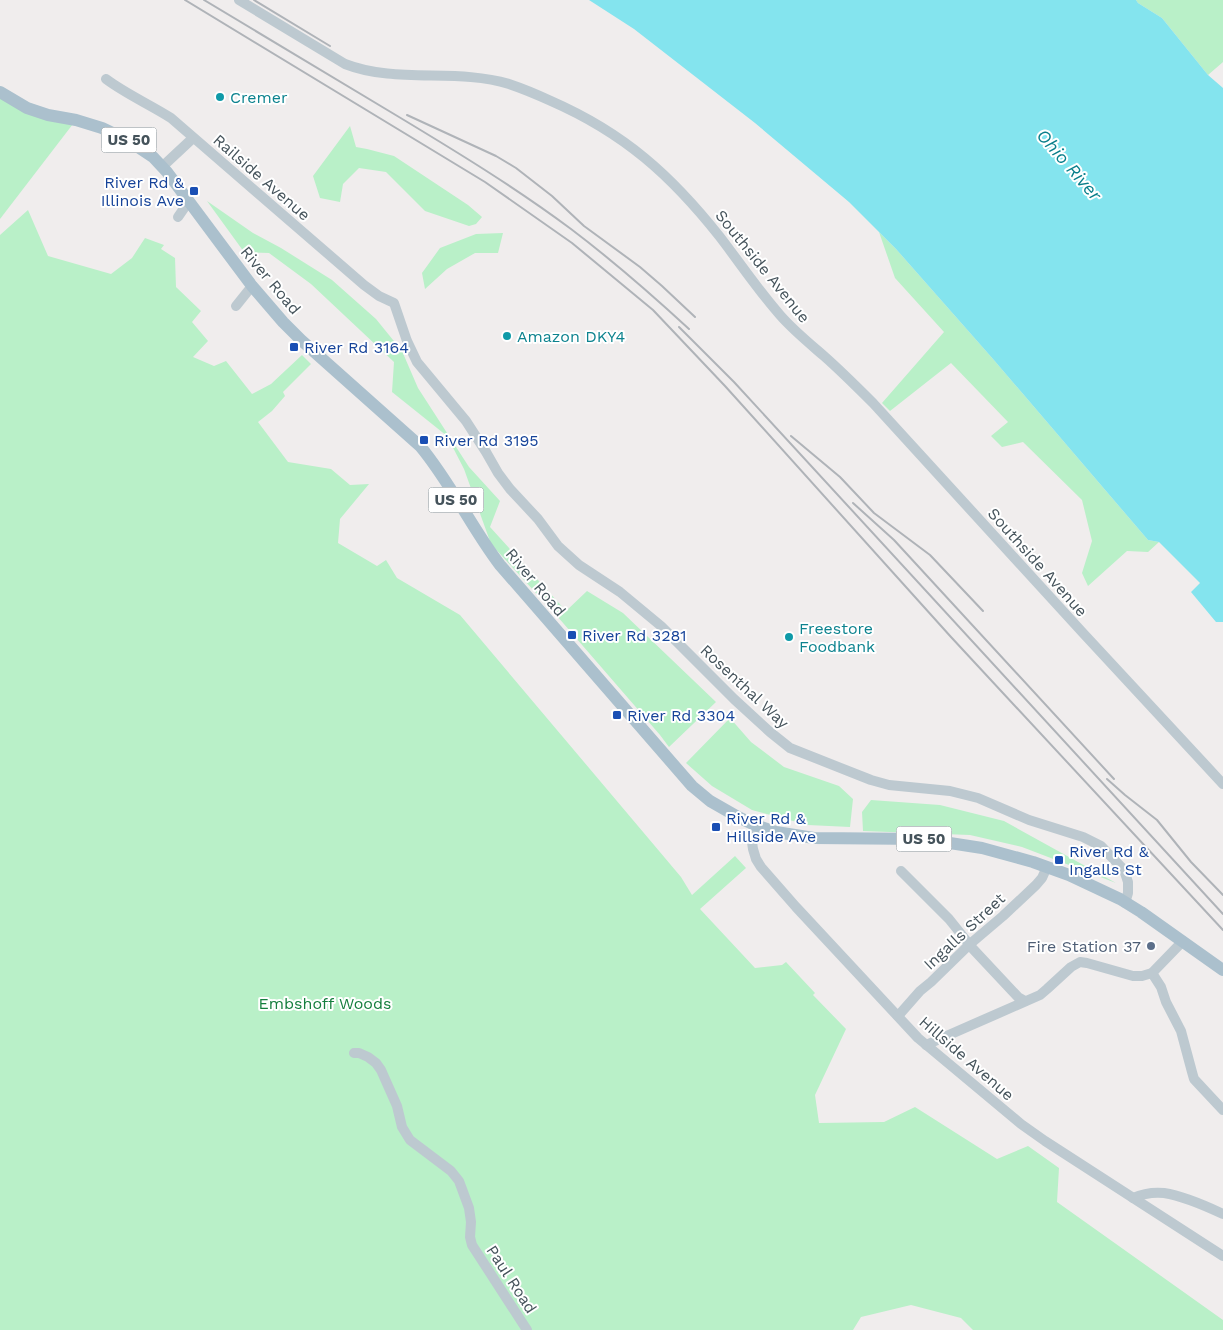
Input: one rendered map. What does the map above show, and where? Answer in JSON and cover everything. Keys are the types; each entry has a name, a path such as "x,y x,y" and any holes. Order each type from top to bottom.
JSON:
{"main road":[{"name":"River Road","path":"0,92 27,108 48,115 76,120 116,134 142,148 163,166 252,286 283,322 420,446 436,466 484,545 500,566 692,786 710,802 738,818 776,832 814,838 924,839 955,843 1006,854 1048,867 1089,883 1125,902 1223,970"}],"street":[{"name":"Southside Avenue","path":"239,0 345,64 381,73 479,79 510,84 589,119 638,152 673,182 692,203 780,315 797,333 856,385 1223,784"},
{"name":"Railside Avenue","path":"106,79 124,92 149,104 171,118 364,285 379,296 394,303"},
{"path":"163,166 193,138"},
{"path":"178,217 189,201"},
{"path":"236,306 252,286"},
{"name":"Rosenthal Way","path":"394,303 407,341 417,362 466,421 502,478 538,519 558,546 579,565 620,592 661,626 770,732 790,748 872,780 889,785 950,791 978,798 1029,820 1083,837 1101,846 1124,870 1128,882 1128,893 1125,902"},
{"name":"Hillside Avenue","path":"755,825 752,840 753,849 761,867 909,1029 926,1045 1045,1141 1223,1256"},
{"name":"Ingalls Street","path":"898,1016 920,991 1036,885 1048,867"},
{"path":"901,871 949,919 1018,997 1025,1001"},
{"path":"926,1045 1040,995 1071,967 1080,962 1087,962 1133,976 1142,976 1152,973 1183,941"},
{"path":"1152,973 1161,987 1166,1002 1181,1031 1194,1079 1223,1110"},
{"name":"Paul Road","path":"354,1053 368,1057 381,1070 397,1106 402,1127 410,1140 446,1166 459,1181 469,1208 472,1245 527,1330"},
{"path":"1132,1198 1151,1193 1164,1193 1200,1204 1223,1214"}],"green space":[{"path":"1136,0 1223,0 1223,62 1208,75 1162,18"},
{"path":"0,92 76,120 0,219"},
{"path":"350,126 356,147 394,156 468,205 482,217 476,224 469,226 425,211 386,172 359,168 343,184 340,202 320,198 313,176"},
{"path":"207,201 253,233 332,280 376,319 402,351 418,388 469,467 500,501 490,527 566,611 587,591 623,613 716,702 669,747 557,616 491,544 464,469 447,436 392,392 394,362 311,284 269,253 244,252"},
{"name":"Embshoff Woods","path":"28,210 48,256 111,274 132,258 145,238 164,245 161,249 175,258 176,287 201,311 192,322 208,341 193,357 214,366 226,361 252,394 271,384 302,355 311,364 283,392 285,396 272,411 258,422 288,462 331,469 350,485 369,484 340,519 338,543 377,566 386,560 397,578 460,615 681,877 692,895 735,856 746,868 700,909 755,968 782,965 786,962 815,993 813,995 846,1029 815,1095 819,1123 884,1122 915,1107 997,1159 1028,1146 1059,1168 1057,1202 1223,1320 1223,1330 973,1330 961,1318 911,1305 861,1317 853,1330 0,1330 0,235"},
{"path":"879,232 993,359 1148,540 1159,542 1148,552 1127,551 1088,586 1082,573 1092,541 1082,500 1023,442 1002,447 991,436 1008,422 951,363 890,411 882,403 944,332 895,278"},
{"path":"503,233 498,253 475,253 447,269 425,289 422,273 440,248 476,234"},
{"path":"730,718 751,742 784,767 839,786 853,799 850,827 808,825 752,810 712,786 686,763"},
{"path":"871,800 940,805 1004,821 1116,883 1022,847 970,835 863,831 862,812"}],"water":[{"name":"Ohio River","path":"589,0 1136,0 1162,18 1208,75 1223,88 1223,622 1216,622 1191,592 1200,583 1159,542 1148,540 896,249 849,202 755,123 634,29"}],"railway":[{"path":"185,0 485,182 572,243 653,310 725,386 951,637 1223,930"},
{"path":"204,0 443,144 529,199 601,253 689,329"},
{"path":"254,0 330,46"},
{"path":"407,115 496,156 516,168 552,196 584,226 640,267 695,317"},
{"path":"679,327 734,382 1223,914"},
{"path":"791,436 840,477 874,513 930,555 983,611"},
{"path":"853,503 894,540 1114,779"},
{"path":"1107,779 1157,820 1191,862 1223,895"}],"place":[{"name":"Cremer","path":"220,97"},
{"name":"River Rd & Illinois Ave","path":"194,191"},
{"name":"Amazon DKY4","path":"507,336"},
{"name":"River Rd 3164","path":"294,347"},
{"name":"River Rd 3195","path":"424,440"},
{"name":"River Rd 3281","path":"572,635"},
{"name":"Freestore Foodbank","path":"789,637"},
{"name":"River Rd 3304","path":"617,715"},
{"name":"River Rd & Hillside Ave","path":"716,827"},
{"name":"River Rd & Ingalls St","path":"1059,860"},
{"name":"Fire Station 37","path":"1151,946"}]}
